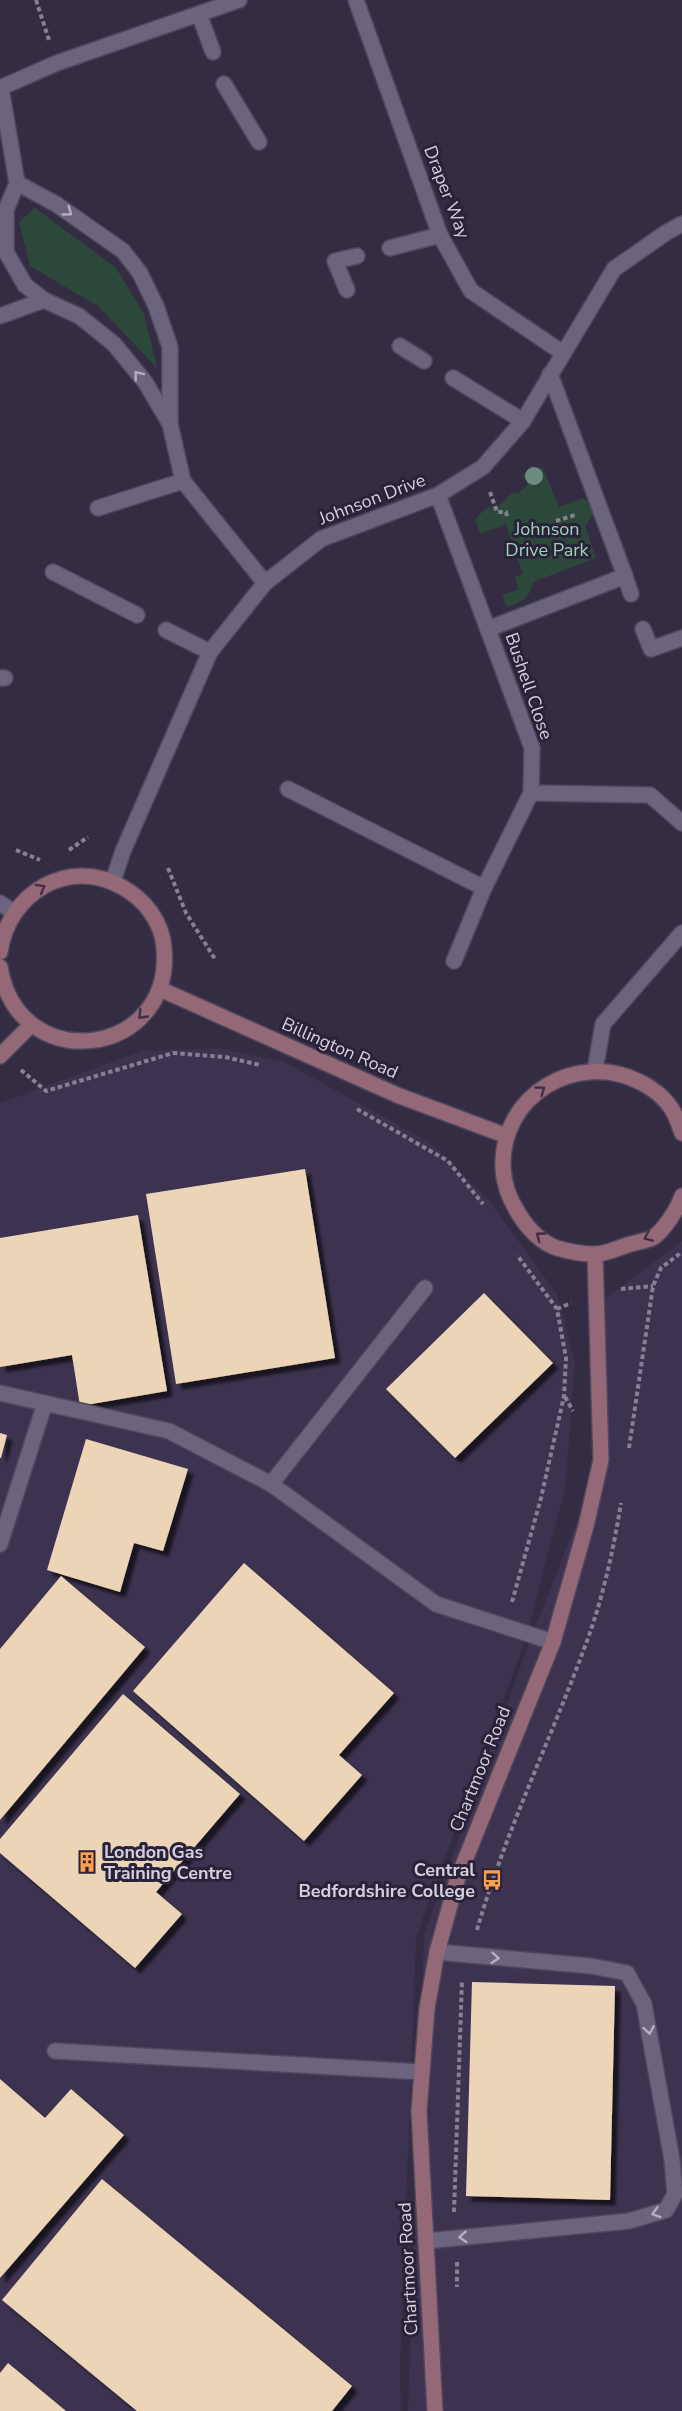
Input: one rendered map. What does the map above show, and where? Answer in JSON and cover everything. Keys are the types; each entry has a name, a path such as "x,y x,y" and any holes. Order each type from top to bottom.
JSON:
{"street":[{"path":"170,424 145,382 114,344 79,316 44,300 25,285 6,252 6,210 17,183 1,88 57,63 239,0"},
{"name":"Draper Way","path":"356,0 440,236 471,291 563,353"},
{"path":"198,14 213,52"},
{"path":"224,84 259,142"},
{"path":"17,183 56,204 123,251 140,273 156,306 170,347 170,424 183,481 265,583"},
{"name":"Johnson Drive","path":"113,881 123,851 210,652 265,583 321,539 438,495 483,467 523,421 614,269 682,224"},
{"path":"390,248 440,236"},
{"path":"348,290 335,261 357,256"},
{"path":"0,316 44,300"},
{"path":"400,346 424,361"},
{"path":"550,374 631,594"},
{"path":"453,378 523,421"},
{"path":"98,508 183,481"},
{"name":"Bushell Close","path":"438,495 532,748 531,793 484,888 454,961"},
{"path":"53,572 137,615"},
{"path":"488,629 625,576"},
{"path":"643,629 651,649 682,638"},
{"path":"166,630 210,652"},
{"path":"288,789 484,888"},
{"path":"531,793 650,795 682,823"},
{"path":"0,952 2,935 13,912 32,893 55,880 81,876 113,881 135,894 152,914 163,938 165,964 160,989 147,1012 128,1029 104,1040 79,1042 53,1037 31,1025 14,1007 3,984 0,967"},
{"path":"0,903 13,912"},
{"path":"595,1070 603,1024 682,933"},
{"name":"Billington Road","path":"160,989 397,1095 507,1136"},
{"path":"0,1056 31,1025"},
{"path":"682,1133 671,1107 650,1087 624,1074 595,1070 570,1074 540,1088 520,1109 507,1136 503,1168 510,1200 529,1228 555,1247 595,1254 654,1237 678,1208 682,1196"},
{"name":"Chartmoor Road","path":"435,2411 418,2111 426,2008 437,1952 457,1880 553,1642 586,1526 601,1460 595,1254"},
{"path":"271,1484 425,1288"},
{"path":"0,1393 168,1431 271,1484 436,1604 553,1642"},
{"path":"0,1544 45,1403"},
{"path":"426,2241 629,2221 666,2210 675,2194 672,2160 644,2004 627,1973 591,1966 437,1952"},
{"path":"55,2051 422,2072"}],"path":[{"path":"36,0 57,63"},
{"path":"168,868 186,913 216,959"},
{"path":"46,1091 173,1053 225,1057 262,1065"},
{"path":"347,1104 448,1161"},
{"path":"653,1286 661,1268 682,1252"},
{"path":"504,1626 520,1578 541,1498 564,1396 566,1358 557,1309"},
{"path":"476,1933 492,1880 531,1776 585,1647"},
{"path":"454,2204 462,1980"}],"shaded area":[{"path":"218,1048 284,1062 431,1143 489,1200 558,1296 575,1364 565,1488 526,1638 416,1937 400,2367 401,2411 0,2411 0,1103 142,1051"},
{"path":"682,1241 682,2411 408,2411 424,1935 531,1638 601,1460 606,1298"}],"green space":[{"path":"35,208 116,268 144,314 157,368 98,306 30,266 19,222"},
{"name":"Johnson Drive Park","path":"531,466 543,468 559,507 583,498 591,504 594,513 585,526 596,558 533,582 530,592 524,599 507,607 502,595 519,589 515,577 523,574 506,524 480,534 475,520 485,510 499,506 514,491 517,494 528,485 523,475"}],"building":[{"path":"305,1169 335,1358 176,1384 146,1194"},
{"path":"138,1215 167,1391 80,1406 72,1355 0,1367 0,1238"},
{"path":"484,1293 553,1363 455,1458 386,1389"},
{"path":"0,1433 7,1435 1,1458 0,1458"},
{"path":"86,1439 188,1469 163,1551 134,1543 120,1592 47,1570"},
{"path":"244,1563 394,1693 339,1755 362,1775 304,1841 133,1691"},
{"path":"61,1576 145,1647 0,1820 0,1649"},
{"path":"123,1694 240,1794 156,1892 182,1914 135,1968 0,1853 0,1839"},
{"path":"472,1982 615,1986 610,2200 466,2196"},
{"path":"0,2079 45,2118 71,2089 124,2135 0,2278"},
{"path":"102,2179 352,2386 332,2411 137,2411 2,2300"},
{"path":"8,2363 66,2411 0,2411 0,2373"}],"place":[{"name":"London Gas Training Centre","path":"87,1862"},
{"name":"Central Bedfordshire College","path":"492,1880"}]}
